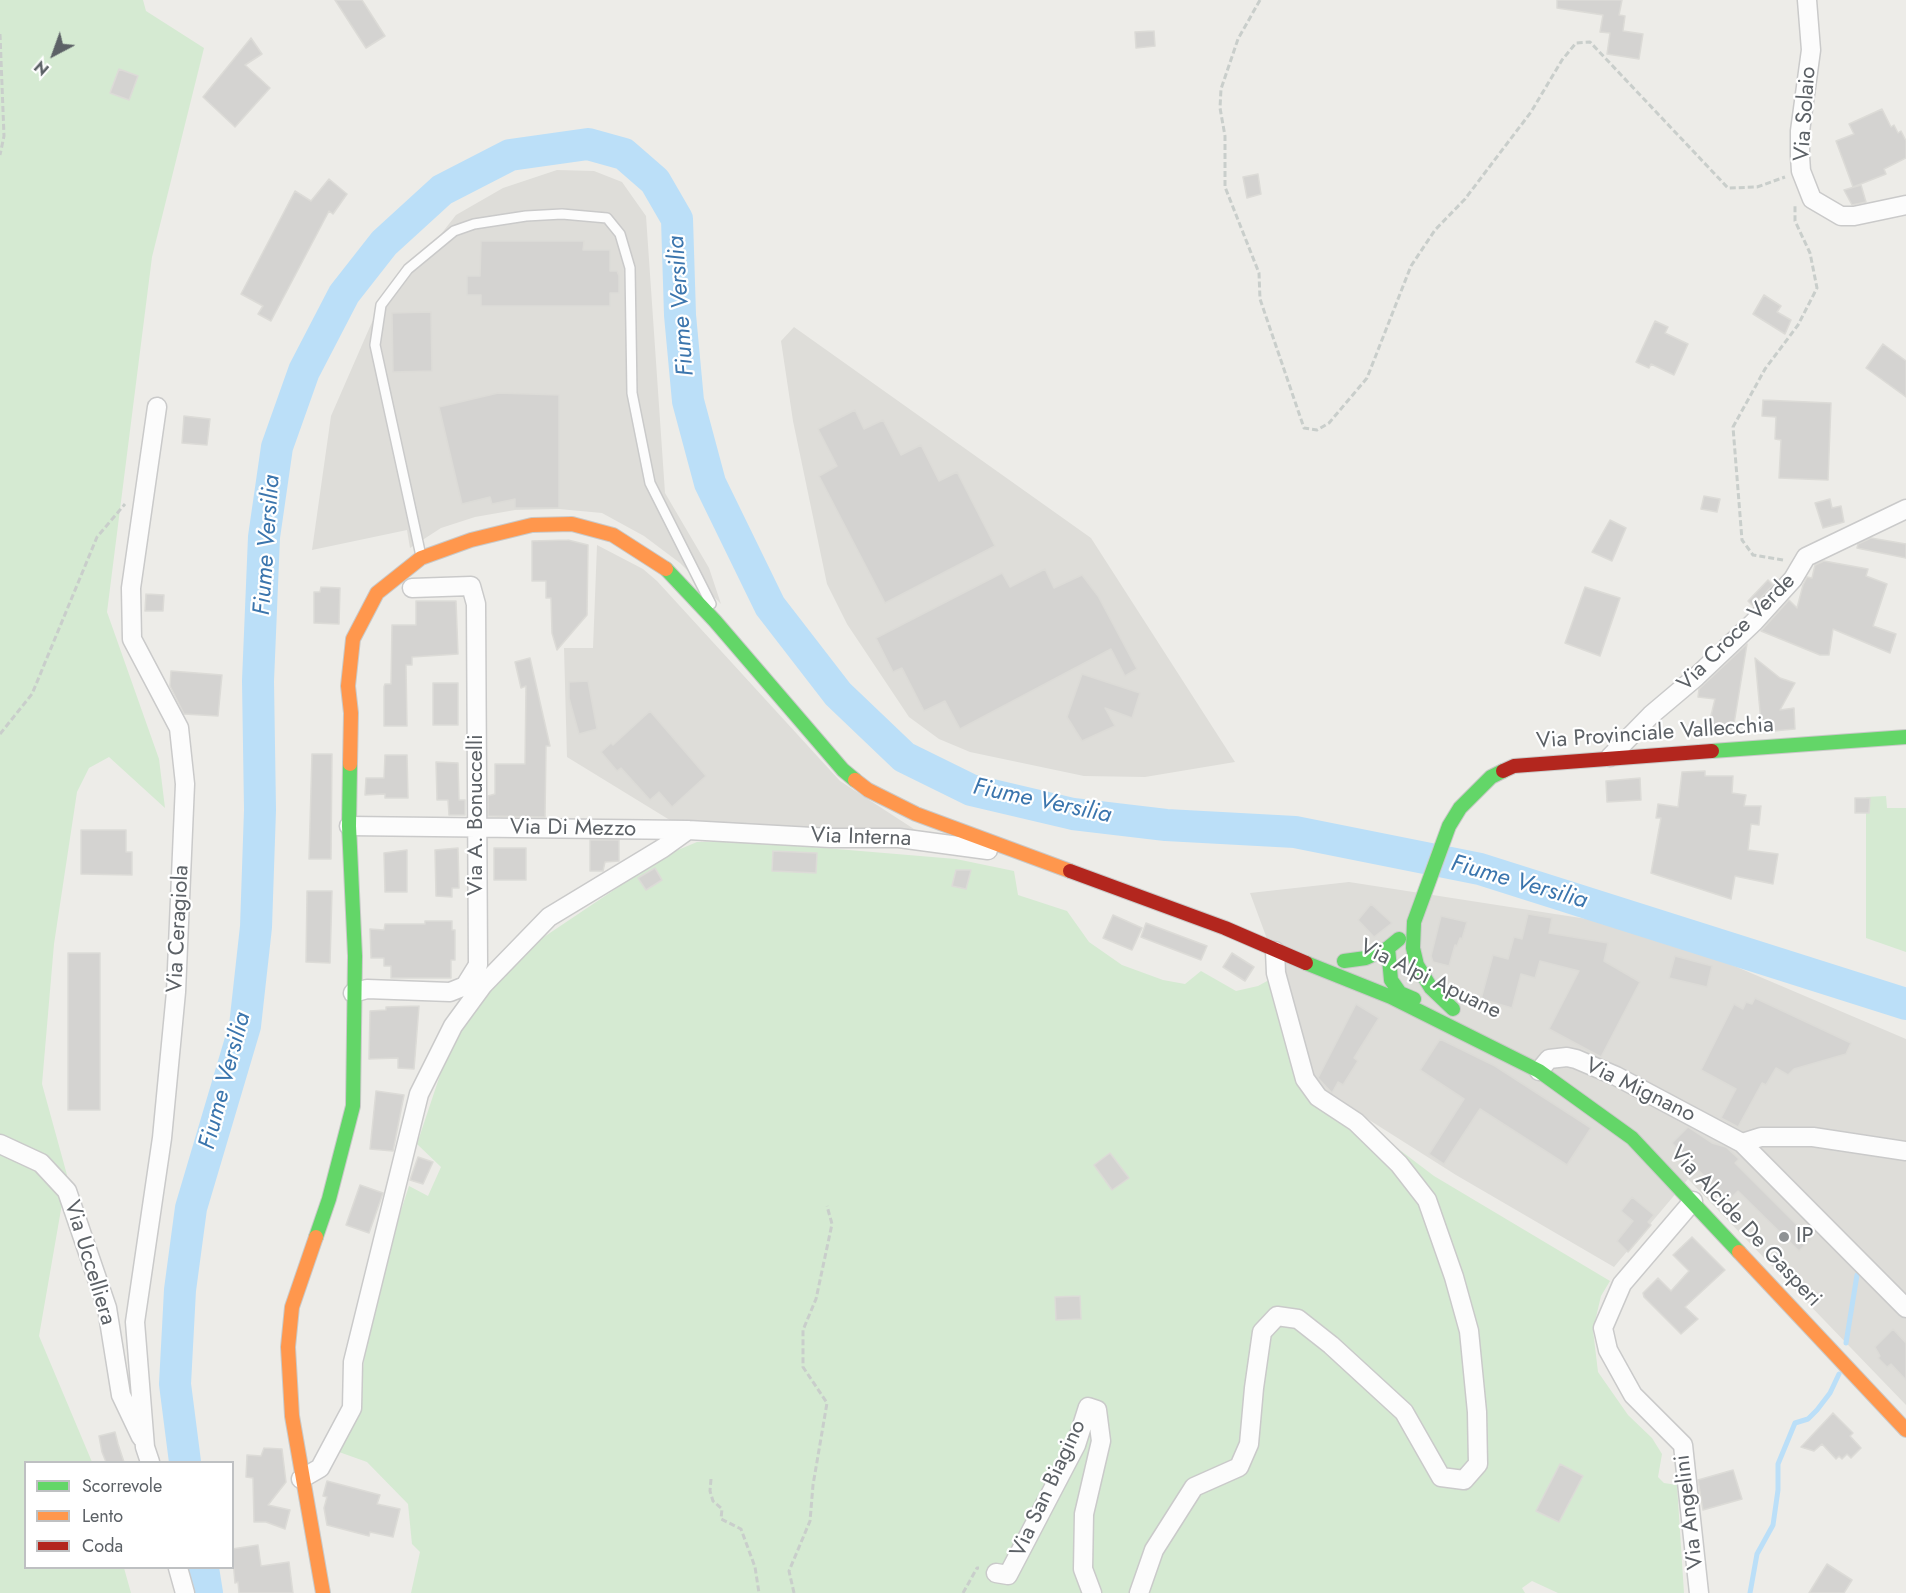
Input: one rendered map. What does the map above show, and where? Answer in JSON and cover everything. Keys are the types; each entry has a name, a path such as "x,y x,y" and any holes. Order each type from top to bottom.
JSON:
{"main road":[{"path":"323,1593 301,1479 292,1416 288,1347 292,1307 335,1177 353,1106 355,957 349,826 351,713 348,686 353,639 377,593 421,558 503,531 532,525 572,524 613,535 666,569 715,621 843,770 868,790 916,814 1034,856 1237,934 1313,966 1325,964 1373,982 1391,980 1416,959 1414,922"},
{"name":"Via Provinciale Vallecchia","path":"1414,922 1443,841 1460,808 1491,777 1514,766 1610,757 1906,737"},
{"path":"1333,958 1366,958 1388,948 1414,922"},
{"name":"Via Alpi Apuane","path":"1237,934 1280,939 1391,980 1458,1012 1426,981 1416,959"},
{"path":"1388,948 1391,980 1400,993 1435,1009 1449,1018 1453,1026"},
{"name":"Via Alpi Apuane","path":"1313,966 1391,997 1539,1071"},
{"name":"Via Alpi Apuane","path":"1492,1032 1524,1054 1539,1071"},
{"name":"Via Alcide De Gasperi","path":"1539,1071 1632,1138 1906,1430"}],"street":[{"name":"Via Solaio","path":"1807,0 1811,50 1800,131 1801,171 1812,199 1841,216 1906,205"},
{"name":"Via Ceragiola","path":"148,1455 135,1322 162,1138 176,992 185,784 179,729 132,639 131,588 157,406"},
{"name":"Via Croce Verde","path":"1610,757 1651,715 1696,677 1754,622 1793,579 1806,557 1906,509"},
{"name":"Via A. Bonuccelli","path":"353,993 367,988 450,992 465,986 478,965 476,604 471,586 412,588"},
{"name":"Via Di Mezzo","path":"349,826 688,830"},
{"name":"Via Interna","path":"688,830 830,838 899,838 1034,856"},
{"path":"301,1479 320,1468 352,1408 353,1362 419,1094 453,1026 483,985 549,916 663,848 688,830"},
{"path":"1139,1593 1154,1550 1194,1487 1225,1470 1239,1467 1250,1444 1254,1388 1262,1332 1277,1316 1298,1319 1331,1345 1404,1412 1441,1477 1464,1480 1478,1464 1477,1412 1469,1331 1455,1277 1427,1200 1399,1164 1356,1122 1318,1097 1305,1079 1276,973 1275,951"},
{"name":"Via Mignano","path":"1539,1071 1549,1059 1567,1057 1576,1059 1616,1076 1742,1143 1906,1308"},
{"path":"1742,1143 1761,1137 1813,1137 1906,1151"},
{"name":"Via Uccelliera","path":"0,1144 41,1163 67,1191 107,1308 121,1395 148,1455"},
{"name":"Via Angelini","path":"1693,1201 1622,1284 1603,1328 1608,1350 1633,1395 1683,1445 1699,1593"},
{"name":"Via San Biagino","path":"996,1573 1008,1575 1076,1445 1088,1407 1097,1410 1101,1441 1084,1514 1083,1569 1092,1593"},
{"path":"178,1569 186,1593"}],"lane":[{"path":"421,558 405,472 380,376 375,345 381,305 408,269 454,231 474,224 526,216 562,214 607,218 620,234 630,268 632,393 650,483 710,600 715,621"}],"path":[{"path":"1260,0 1238,39 1221,89 1220,108 1225,136 1225,187 1259,273 1260,298 1304,428 1317,430 1329,423 1367,378 1411,266 1435,230 1465,198 1532,111 1562,60 1576,43 1590,42 1728,188 1757,187 1801,171"},
{"path":"0,34 4,136 0,155"},
{"path":"1795,201 1795,221 1810,253 1816,288 1798,325 1765,369 1733,427 1742,540 1753,555 1776,561 1806,557"},
{"path":"0,734 32,694 97,537 145,483"},
{"path":"794,1593 789,1571 810,1521 813,1485 827,1404 803,1367 803,1330 816,1299 832,1224 827,1206"},
{"path":"711,1479 713,1501 722,1509 721,1519 741,1529 754,1567 759,1593"},
{"path":"963,1593 977,1568 996,1573"}],"shaded area":[{"path":"557,170 594,171 622,182 646,216 665,493 709,568 721,604 680,563 644,536 602,513 559,509 515,510 475,517 441,528 410,548 407,530 312,550 331,416 372,322 456,215 503,188"},
{"path":"794,327 1091,538 1235,762 1145,777 1084,776 970,752 939,739 909,717 847,624 827,584 793,421 781,341"},
{"path":"597,545 643,569 657,581 840,781 917,831 673,822 567,757 564,648 593,648"},
{"path":"1349,882 1645,928 1906,1039 1906,1405 1688,1179 1614,1267 1456,1175 1314,1085 1280,974 1250,893"}],"green space":[{"path":"0,0 143,0 146,11 204,48 152,257 107,612 159,759 165,808 109,757 89,768 77,792 54,944 42,1084 67,1175 39,1336 92,1461 24,1461 24,1569 124,1569 131,1593 0,1593"},
{"path":"1886,796 1887,808 1906,808 1906,952 1866,938 1866,797"},
{"path":"741,841 956,859 1014,871 1018,895 1067,911 1089,942 1122,965 1163,980 1185,984 1201,971 1236,991 1258,986 1280,974 1314,1085 1434,1176 1610,1281 1601,1296 1593,1330 1598,1372 1628,1415 1652,1438 1662,1454 1658,1477 1664,1483 1677,1485 1684,1593 1558,1593 1532,1581 1522,1588 1525,1593 411,1593 420,1552 412,1544 408,1504 367,1462 339,1452 359,1402 371,1302 409,1186 428,1196 441,1167 417,1144 449,1048 483,996 532,945 666,855 697,842"}],"building":[{"path":"335,0 362,0 385,36 366,48"},
{"path":"1557,0 1622,0 1619,15 1625,16 1623,31 1643,34 1639,59 1607,54 1610,33 1600,32 1603,15 1557,8"},
{"path":"1154,31 1155,46 1136,48 1135,32"},
{"path":"251,38 262,54 245,65 270,88 235,127 203,97"},
{"path":"119,69 138,76 129,100 110,93"},
{"path":"1882,109 1891,127 1894,125 1898,133 1901,131 1906,141 1906,158 1884,169 1886,174 1853,187 1836,141 1854,134 1849,124"},
{"path":"1258,174 1261,194 1247,198 1243,177"},
{"path":"329,179 347,194 333,214 329,211 271,321 258,314 263,306 241,294 295,191 311,201"},
{"path":"1861,185 1866,202 1852,205 1844,190"},
{"path":"481,241 584,241 583,250 610,250 610,271 617,271 619,293 610,293 610,306 481,306 481,295 467,295 467,276 480,276"},
{"path":"1764,295 1781,306 1777,312 1791,320 1785,334 1753,314"},
{"path":"431,312 432,371 393,372 392,313"},
{"path":"1655,321 1668,327 1665,333 1688,344 1674,375 1651,364 1649,368 1636,362"},
{"path":"1883,344 1906,361 1906,397 1866,368"},
{"path":"498,393 559,395 559,508 515,508 515,499 492,504 490,497 462,504 439,407"},
{"path":"1763,400 1831,403 1828,480 1779,478 1781,440 1775,439 1776,417 1762,416"},
{"path":"855,410 864,429 883,420 901,455 921,445 939,481 957,472 995,546 885,603 819,476 837,466 818,429"},
{"path":"184,416 210,419 207,445 182,443"},
{"path":"1704,496 1720,499 1717,512 1701,509"},
{"path":"1830,499 1832,508 1841,506 1844,522 1823,528 1815,503"},
{"path":"1610,520 1626,528 1612,561 1592,552"},
{"path":"1871,538 1906,544 1906,558 1857,548 1858,544"},
{"path":"568,540 588,545 587,615 557,650 552,633 551,598 546,598 546,581 532,581 532,541"},
{"path":"1824,561 1868,569 1866,576 1887,584 1873,626 1896,634 1890,653 1833,629 1829,655 1820,655 1761,631 1789,600 1797,608 1807,577 1812,578 1815,565"},
{"path":"1045,569 1054,588 1082,575 1098,596 1137,669 1125,676 1111,649 960,729 945,701 924,711 902,668 893,672 876,638 1002,573 1010,587"},
{"path":"1768,580 1773,585 1753,606 1748,601"},
{"path":"321,587 340,588 339,624 314,623 314,592 320,592"},
{"path":"1585,587 1620,598 1600,656 1565,643"},
{"path":"146,594 164,595 163,611 145,611"},
{"path":"416,601 456,601 458,654 412,657 412,665 406,665 407,726 384,726 384,687 385,684 391,684 392,625 416,625"},
{"path":"1747,644 1733,730 1708,728 1715,699 1698,697 1699,689"},
{"path":"530,658 550,746 546,746 545,817 488,816 488,796 495,794 495,764 525,764 526,686 521,688 515,662"},
{"path":"1755,658 1780,678 1795,683 1780,710 1794,708 1795,729 1762,732"},
{"path":"171,671 222,675 218,716 184,714 170,686"},
{"path":"1082,674 1140,693 1132,718 1105,708 1115,726 1082,741 1067,717"},
{"path":"588,681 597,729 579,734 569,698 569,682"},
{"path":"433,683 458,683 458,725 433,725"},
{"path":"650,711 706,776 672,807 659,792 650,800 621,768 617,771 601,752 611,743 613,745"},
{"path":"312,754 332,754 331,859 309,859"},
{"path":"385,755 407,755 408,798 385,798 385,794 365,795 366,778 384,778"},
{"path":"436,762 458,763 459,800 465,800 465,815 449,815 448,800 437,800"},
{"path":"1705,771 1705,776 1733,776 1732,793 1746,795 1744,806 1761,806 1759,825 1751,824 1748,850 1778,854 1773,884 1735,876 1731,899 1651,873 1661,818 1656,818 1658,804 1678,807 1682,772"},
{"path":"1640,778 1641,800 1607,802 1606,781"},
{"path":"1855,798 1870,798 1869,813 1855,813"},
{"path":"81,830 126,830 126,852 132,852 132,875 81,874"},
{"path":"590,840 619,840 619,861 605,862 603,871 590,871"},
{"path":"458,848 459,888 452,888 452,897 436,896 435,850"},
{"path":"494,848 526,848 526,880 494,880"},
{"path":"407,850 407,892 385,892 384,853"},
{"path":"773,851 817,853 816,873 772,871"},
{"path":"655,868 662,880 646,890 638,878"},
{"path":"956,870 971,870 966,889 952,886"},
{"path":"307,891 332,891 330,963 306,962"},
{"path":"1371,904 1392,923 1374,937 1358,920"},
{"path":"1528,914 1552,918 1549,933 1608,943 1604,961 1640,982 1601,1057 1549,1029 1579,971 1540,961 1535,978 1521,974 1512,1008 1481,999 1493,955 1508,959 1514,937 1522,939"},
{"path":"1113,915 1142,928 1132,950 1103,938"},
{"path":"1441,916 1467,922 1462,939 1460,938 1457,946 1455,945 1449,966 1433,962 1431,956"},
{"path":"425,921 452,921 452,930 455,930 455,960 451,960 451,978 391,978 391,966 384,966 384,958 371,958 370,929 384,930 385,924 425,924"},
{"path":"1146,923 1207,946 1201,960 1141,937"},
{"path":"68,953 100,953 100,1110 68,1110"},
{"path":"1232,953 1254,967 1245,981 1223,967"},
{"path":"1675,956 1712,966 1707,987 1669,978"},
{"path":"1755,998 1851,1043 1846,1054 1794,1069 1788,1075 1776,1068 1766,1085 1762,1083 1738,1127 1721,1118 1736,1089 1701,1070 1734,1004 1743,1009 1746,1002 1752,1004"},
{"path":"1356,1004 1379,1018 1354,1058 1358,1061 1343,1085 1338,1082 1332,1093 1318,1078"},
{"path":"419,1006 414,1069 398,1068 398,1058 369,1059 370,1011 386,1010 386,1007"},
{"path":"1440,1039 1495,1066 1591,1128 1567,1165 1480,1109 1444,1164 1429,1154 1464,1099 1420,1070"},
{"path":"376,1091 404,1095 393,1151 370,1149"},
{"path":"1688,1127 1712,1143 1726,1147 1739,1159 1735,1163 1811,1239 1799,1251 1738,1191 1728,1201 1719,1192 1714,1197 1705,1188 1710,1182 1672,1143"},
{"path":"1110,1153 1129,1178 1112,1190 1094,1165"},
{"path":"418,1157 433,1162 423,1184 410,1180"},
{"path":"360,1185 383,1193 369,1233 346,1225"},
{"path":"1632,1197 1654,1215 1648,1222 1651,1225 1628,1252 1617,1241 1633,1221 1621,1211"},
{"path":"1692,1237 1725,1270 1685,1307 1698,1319 1681,1334 1644,1297 1643,1293 1658,1278 1671,1291 1689,1271 1673,1255"},
{"path":"1080,1296 1081,1319 1056,1320 1055,1297"},
{"path":"1893,1329 1906,1343 1906,1380 1891,1364 1887,1367 1878,1358 1880,1356 1875,1347"},
{"path":"1833,1413 1853,1433 1850,1436 1861,1448 1851,1458 1847,1454 1842,1459 1839,1456 1836,1459 1822,1444 1814,1451 1801,1447"},
{"path":"115,1432 124,1461 106,1461 99,1436"},
{"path":"264,1448 282,1449 286,1482 268,1505 290,1510 285,1529 266,1522 254,1522 253,1478 246,1477 247,1455 261,1456"},
{"path":"1560,1464 1583,1476 1559,1522 1536,1511"},
{"path":"1733,1470 1742,1499 1703,1510 1698,1480"},
{"path":"327,1481 380,1495 377,1504 400,1509 393,1537 370,1532 369,1536 327,1525 324,1508 327,1497 323,1496"},
{"path":"258,1545 261,1566 289,1562 293,1593 239,1593 238,1582 235,1583 234,1549"},
{"path":"1827,1564 1852,1580 1844,1593 1809,1593"}],"waterway":[{"name":"Fiume Versilia","path":"185,1461 175,1384 180,1290 191,1208 245,1026 256,927 260,810 258,681 264,537 277,447 304,371 344,294 384,243 442,190 510,155 588,144 624,154 655,181 677,219 680,315 688,401 710,483 770,606 838,694 904,757 971,790 1073,814 1166,825 1295,832 1480,869 1906,1004"},
{"path":"1846,1343 1857,1275"},
{"path":"1750,1593 1757,1554 1773,1525 1778,1490 1778,1464 1795,1423 1808,1419 1817,1410 1830,1393 1839,1374"},
{"name":"Fiume Versilia","path":"203,1569 207,1593"}],"traffic: fast":[{"path":"666,569 715,621 843,770 855,780"},
{"path":"1712,751 1906,737"},
{"path":"316,1237 329,1199 353,1106 355,956 349,826 350,764"},
{"path":"1453,1009 1431,988 1417,965 1413,948 1414,922 1449,826 1460,808 1491,777 1503,771"},
{"path":"1344,961 1366,958 1388,948 1399,939"},
{"path":"1388,948 1391,980 1400,993 1414,999"},
{"path":"1306,963 1391,997 1539,1071 1632,1138 1739,1252"}],"traffic: slow":[{"path":"350,764 351,713 348,686 353,639 377,593 421,558 471,540 532,525 572,524 613,535 666,569"},
{"path":"855,780 868,790 916,814 1070,871"},
{"path":"316,1237 292,1307 288,1347 292,1416 323,1593"},
{"path":"1739,1252 1906,1430"}],"traffic: jam":[{"path":"1503,771 1514,766 1712,751"},
{"path":"1070,871 1225,928 1306,963"}],"place":[{"name":"IP","path":"1784,1237"}]}
